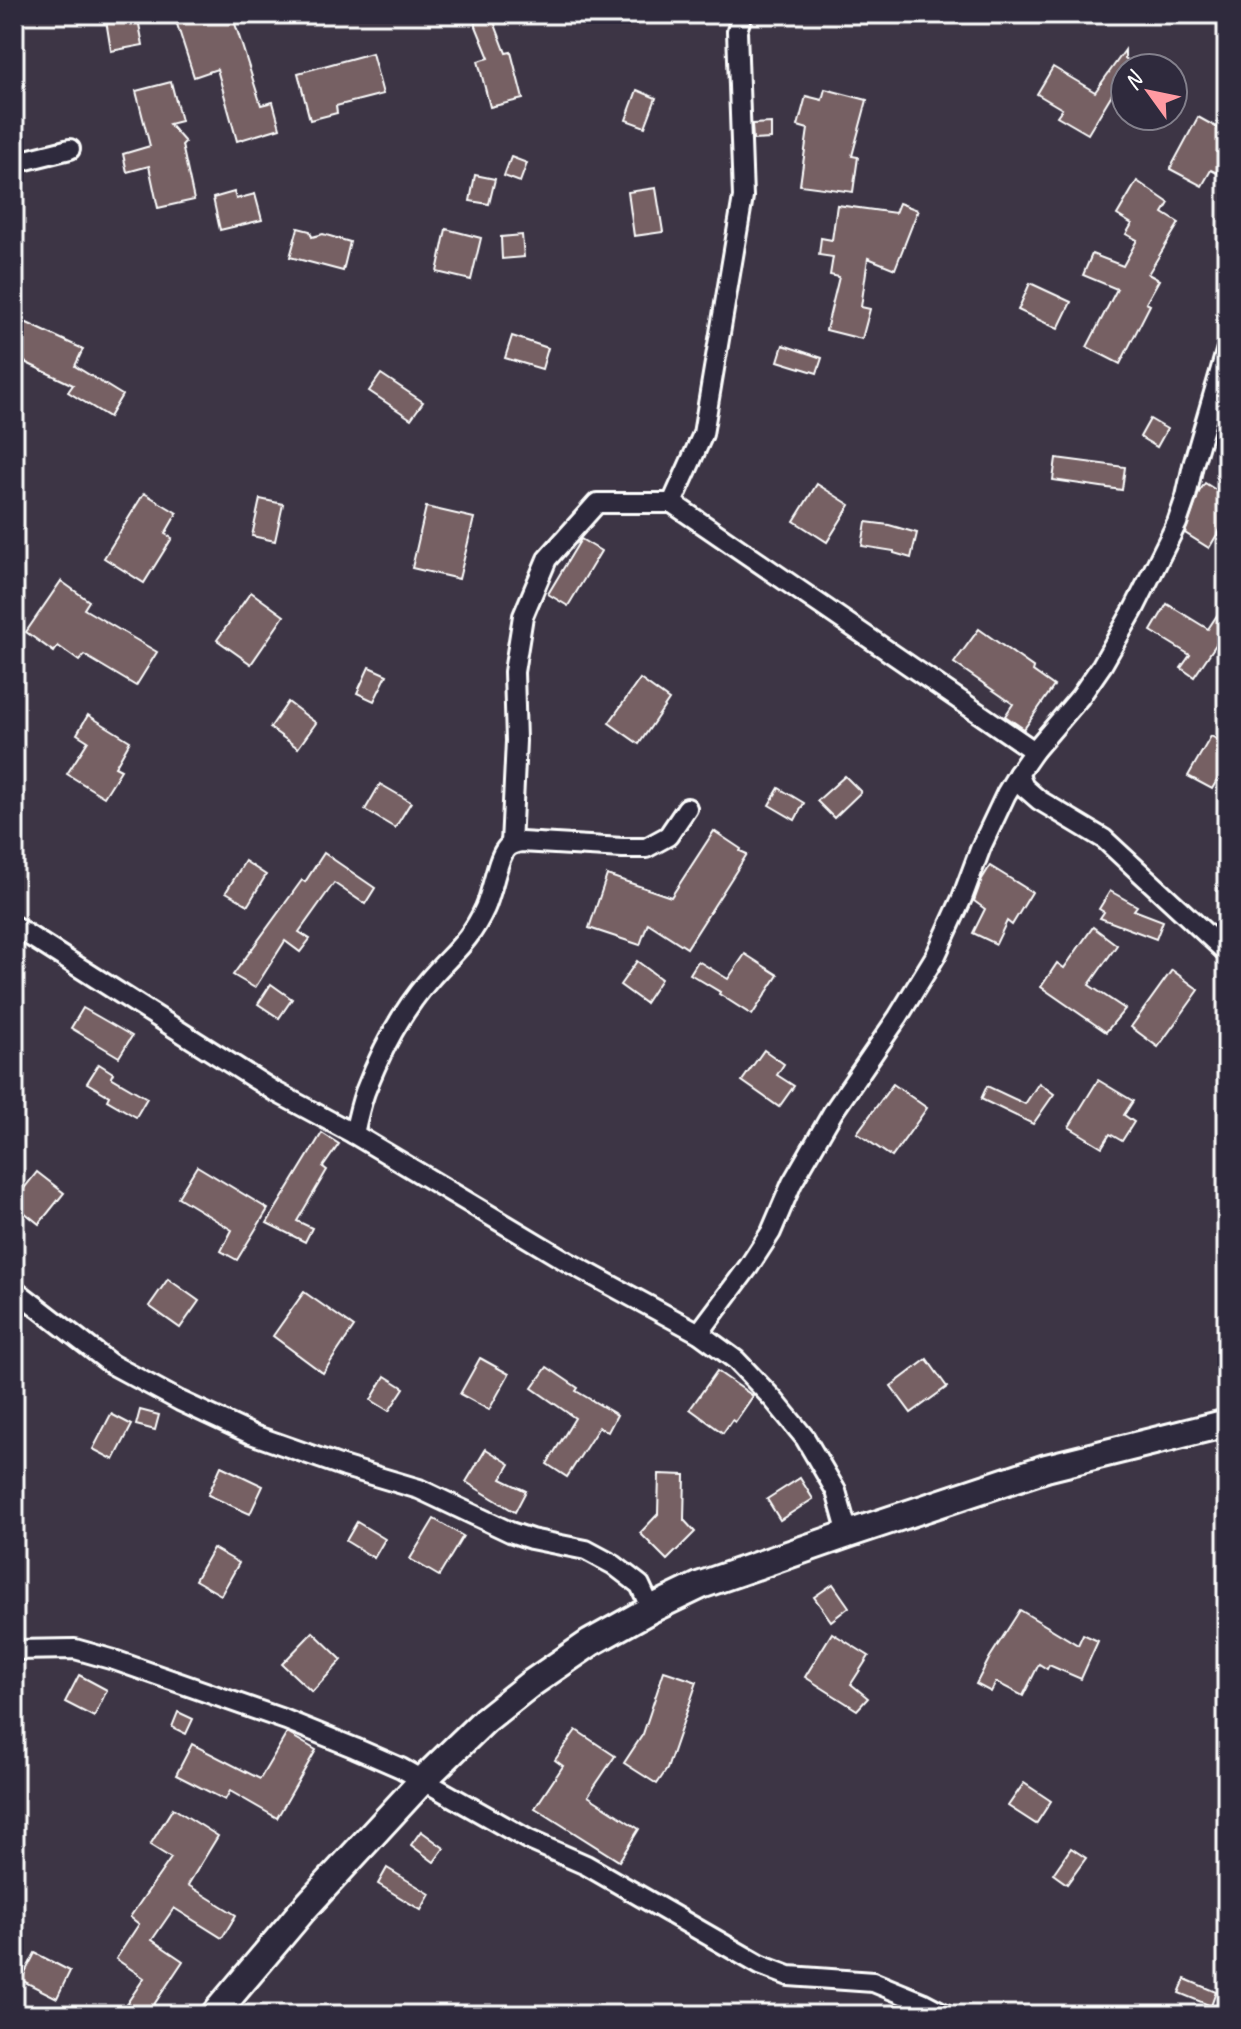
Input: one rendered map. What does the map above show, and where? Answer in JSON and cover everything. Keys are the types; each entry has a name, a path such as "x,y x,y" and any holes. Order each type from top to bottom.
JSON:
{"main road":[{"path":"214,2015 302,1911 423,1780 485,1720 590,1643 701,1585 848,1534 1046,1468 1227,1423"}],"street":[{"path":"672,503 703,434 743,197 737,31 742,14"},
{"path":"14,163 70,149"},
{"path":"699,1333 771,1232 792,1183 833,1112 936,955 981,847 1018,774 1080,697 1134,609 1177,523 1227,348"},
{"path":"511,844 516,741 514,672 523,616 547,559 597,503 672,503 1034,751"},
{"path":"1018,774 1024,787 1039,800 1104,839 1227,953"},
{"path":"354,1134 364,1093 390,1037 429,979 477,926 490,898 500,859 511,844 646,848 668,836 687,808"},
{"path":"14,926 249,1075 568,1262 699,1333 736,1360 805,1438 836,1491 848,1534"},
{"path":"14,1289 111,1364 180,1401 251,1434 419,1489 510,1532 586,1550 614,1565 640,1585 651,1609"},
{"path":"14,1650 75,1649 286,1720 401,1768 529,1840 586,1865 760,1965 789,1976 873,1982 947,2015"}],"building":[{"path":"105,14 137,14 143,45 111,51"},
{"path":"197,14 232,14 261,105 273,102 280,128 237,141 217,69 194,77 176,21"},
{"path":"471,14 491,14 506,53 511,52 523,99 490,107 478,61 489,58"},
{"path":"372,53 383,94 336,106 337,113 310,120 298,73"},
{"path":"1053,67 1095,92 1109,72 1109,99 1088,134 1057,116 1062,109 1037,94"},
{"path":"171,82 181,121 169,124 185,142 182,145 194,200 158,208 149,166 127,172 123,154 150,146 136,91"},
{"path":"825,89 867,100 852,156 858,157 853,192 800,185 808,129 798,126 806,96 822,100"},
{"path":"637,90 656,98 645,127 626,120"},
{"path":"1198,117 1227,133 1221,148 1227,155 1217,173 1211,170 1202,186 1170,169"},
{"path":"771,123 771,139 753,140 752,124"},
{"path":"511,157 527,163 520,182 504,176"},
{"path":"475,175 495,179 489,204 470,201"},
{"path":"1137,181 1169,203 1163,213 1179,223 1148,274 1159,280 1120,364 1087,347 1117,289 1083,275 1092,254 1123,266 1137,240 1126,234 1132,224 1117,215"},
{"path":"656,188 663,232 634,236 628,192"},
{"path":"234,192 236,199 255,194 262,220 220,230 213,198"},
{"path":"899,203 918,210 895,269 868,258 861,307 870,309 862,339 826,330 839,277 830,275 833,257 819,255 821,238 832,240 837,205 895,213"},
{"path":"298,228 310,231 312,237 323,234 350,242 343,271 290,257"},
{"path":"446,229 481,238 471,280 437,272"},
{"path":"522,235 524,257 502,259 501,237"},
{"path":"1030,283 1071,302 1058,329 1018,310"},
{"path":"14,317 83,349 75,366 122,395 109,417 68,392 73,385 14,357"},
{"path":"512,336 548,348 542,369 505,358"},
{"path":"783,345 822,358 817,373 778,361"},
{"path":"381,374 423,402 411,419 369,391"},
{"path":"1150,419 1167,429 1157,447 1140,437"},
{"path":"1056,458 1125,467 1122,490 1053,480"},
{"path":"1205,483 1227,497 1227,518 1209,548 1185,533"},
{"path":"817,484 850,505 827,542 794,521"},
{"path":"144,493 177,513 165,534 172,538 144,583 104,558"},
{"path":"260,499 283,504 275,541 252,536"},
{"path":"426,507 474,518 459,579 412,568"},
{"path":"866,522 917,533 911,558 894,551 862,546"},
{"path":"581,539 601,551 568,606 548,594"},
{"path":"61,581 89,601 84,609 157,652 136,686 84,655 79,661 58,646 54,652 26,632"},
{"path":"251,592 284,616 251,664 217,640"},
{"path":"1227,600 1227,628 1194,677 1181,668 1190,655 1151,631 1167,604 1208,629"},
{"path":"979,629 1054,686 1024,729 1005,716 1013,704 954,663"},
{"path":"369,667 387,675 374,701 357,693"},
{"path":"640,679 669,700 639,744 609,723"},
{"path":"288,702 316,723 298,748 270,728"},
{"path":"88,715 130,741 115,767 121,770 104,797 67,774 88,741 77,734"},
{"path":"1211,736 1227,745 1227,763 1212,789 1188,776"},
{"path":"845,776 861,792 834,818 817,801"},
{"path":"380,784 411,802 395,828 365,810"},
{"path":"779,788 804,803 795,820 769,805"},
{"path":"714,831 747,854 687,948 648,923 640,945 589,928 607,875 671,897"},
{"path":"324,853 375,888 365,904 334,883 299,932 310,939 300,952 285,941 255,988 233,975 302,880 305,882"},
{"path":"245,861 266,875 248,905 226,892"},
{"path":"990,866 1032,892 1012,925 1007,921 996,944 973,933 985,909 974,901"},
{"path":"1110,891 1137,906 1134,910 1163,921 1156,939 1100,918 1104,912 1099,909"},
{"path":"1093,927 1117,945 1089,985 1125,1009 1106,1032 1041,987 1057,963 1064,968"},
{"path":"745,954 778,975 752,1015 690,974 698,961 728,979"},
{"path":"637,961 661,979 645,1003 620,985"},
{"path":"1172,970 1199,990 1158,1047 1131,1027"},
{"path":"271,984 292,999 279,1018 258,1004"},
{"path":"83,1008 132,1036 119,1057 71,1028"},
{"path":"764,1050 784,1064 777,1075 794,1086 779,1107 742,1081"},
{"path":"99,1064 113,1073 111,1077 147,1098 136,1117 107,1100 109,1096 87,1083"},
{"path":"1098,1080 1133,1101 1124,1115 1134,1122 1122,1141 1110,1134 1102,1147 1069,1127"},
{"path":"1039,1083 1054,1094 1033,1124 981,1099 987,1086 1025,1104"},
{"path":"893,1084 927,1108 892,1157 857,1133"},
{"path":"322,1133 339,1144 323,1167 327,1170 297,1221 312,1228 305,1242 267,1223"},
{"path":"197,1166 268,1209 237,1260 221,1251 232,1230 178,1197"},
{"path":"37,1172 64,1193 39,1224 14,1204"},
{"path":"168,1279 199,1301 180,1328 149,1306"},
{"path":"304,1292 354,1327 323,1373 273,1336"},
{"path":"480,1358 509,1374 489,1410 460,1394"},
{"path":"927,1359 947,1387 911,1413 891,1386"},
{"path":"547,1367 578,1388 576,1391 617,1415 608,1432 599,1427 567,1477 547,1464 575,1418 532,1388"},
{"path":"717,1371 753,1396 723,1433 690,1409"},
{"path":"385,1376 404,1388 389,1411 371,1400"},
{"path":"140,1410 159,1415 155,1430 136,1425"},
{"path":"111,1414 132,1425 114,1460 93,1449"},
{"path":"486,1449 510,1464 501,1479 526,1491 515,1512 466,1482"},
{"path":"221,1466 263,1486 250,1514 208,1495"},
{"path":"659,1474 685,1475 684,1520 695,1532 667,1560 640,1533 658,1514"},
{"path":"800,1478 813,1499 780,1520 767,1499"},
{"path":"434,1519 463,1536 439,1576 410,1559"},
{"path":"357,1522 385,1539 374,1558 346,1541"},
{"path":"213,1548 239,1563 221,1595 195,1580"},
{"path":"833,1584 849,1607 831,1621 814,1597"},
{"path":"1020,1610 1078,1645 1083,1634 1098,1641 1081,1679 1049,1665 1047,1669 1039,1664 1023,1696 996,1682 991,1692 976,1684"},
{"path":"313,1632 342,1660 312,1692 282,1664"},
{"path":"832,1633 869,1656 851,1684 868,1698 857,1710 805,1677"},
{"path":"664,1671 697,1682 667,1769 657,1784 624,1763 643,1734"},
{"path":"79,1675 107,1690 94,1717 65,1702"},
{"path":"178,1712 193,1719 186,1734 172,1727"},
{"path":"576,1730 615,1756 588,1796 639,1829 619,1861 535,1808 563,1766 555,1760"},
{"path":"287,1733 316,1750 277,1818 230,1791 225,1800 176,1775 192,1744 260,1779"},
{"path":"1024,1783 1051,1801 1036,1824 1008,1806"},
{"path":"173,1808 218,1836 188,1885 236,1915 222,1938 174,1908 152,1940 183,1961 147,2015 119,2015 144,1978 116,1959 139,1924 130,1917 171,1858 150,1845"},
{"path":"421,1831 444,1848 434,1862 411,1845"},
{"path":"1071,1848 1086,1858 1067,1884 1053,1874"},
{"path":"387,1868 430,1894 421,1910 378,1884"},
{"path":"35,1953 70,1971 57,1998 21,1980"},
{"path":"1185,1979 1216,1992 1211,2006 1179,1993"}]}
